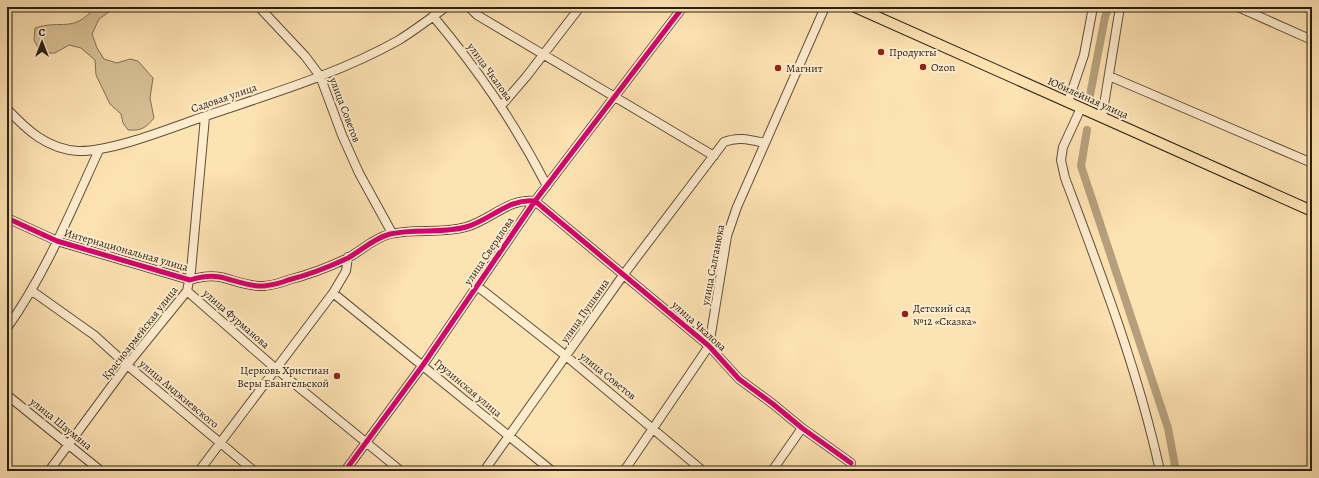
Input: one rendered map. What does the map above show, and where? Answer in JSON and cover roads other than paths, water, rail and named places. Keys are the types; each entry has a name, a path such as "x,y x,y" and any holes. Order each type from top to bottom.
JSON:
{"main road":[{"name":"Юбилейная улица","path":"855,7 1312,211"}],"street":[{"name":"улица Советов","path":"259,7 305,56 320,76 342,135 359,173 392,233"},
{"name":"Садовая улица","path":"7,109 24,127 47,144 77,151 99,150 162,132 320,76 400,40 446,7"},
{"path":"469,7 477,15 543,56 714,156"},
{"path":"501,106 543,56 580,7"},
{"name":"улица Свердлова","path":"345,471 423,365 536,201 683,7"},
{"name":"улица Салганюка","path":"624,471 709,346 727,236 737,207 825,7"},
{"path":"1068,102 1084,55 1092,7"},
{"path":"1102,117 1120,7"},
{"path":"1238,7 1312,40"},
{"name":"улица Чкалова","path":"433,16 468,58 501,106 530,153 547,186"},
{"path":"1109,76 1312,163"},
{"path":"1081,108 1063,147 1061,160 1063,172 1115,311 1144,404 1160,471"},
{"name":"Красноармейская улица","path":"49,471 127,365 187,291 190,280 205,117"},
{"name":"улица Пушкина","path":"484,471 624,274 724,142 733,138 743,138 765,143"},
{"path":"7,328 32,291 58,241 99,150"},
{"name":"Интернациональная улица","path":"7,218 58,241 190,280 202,277 218,276 249,285 264,286 288,280 348,257 380,237 392,233 450,231 466,228 516,202 525,200 536,201"},
{"name":"улица Чкалова","path":"536,201 709,346 739,379 802,428 851,463"},
{"path":"199,471 275,368 333,293 346,271 348,257"},
{"name":"улица Советов","path":"477,286 566,356 703,471"},
{"name":"улица Анджиевского","path":"32,291 94,335 127,365 254,471"},
{"name":"улица Фурманова","path":"187,291 275,368 401,471"},
{"name":"Грузинская улица","path":"333,293 552,471"},
{"name":"улица Шаумяна","path":"7,395 101,471"},
{"path":"772,471 802,428"}],"waterway":[{"path":"1090,95 1105,17 1109,7"},
{"path":"1087,130 1081,166 1168,428 1176,471"}],"place":[{"name":"Продукты","path":"881,52"},
{"name":"Ozon","path":"923,67"},
{"name":"Магнит","path":"778,68"},
{"name":"Детский сад №12 «Сказка»","path":"905,314"},
{"name":"Церковь Христиан Веры Евангельской","path":"337,376"}]}
